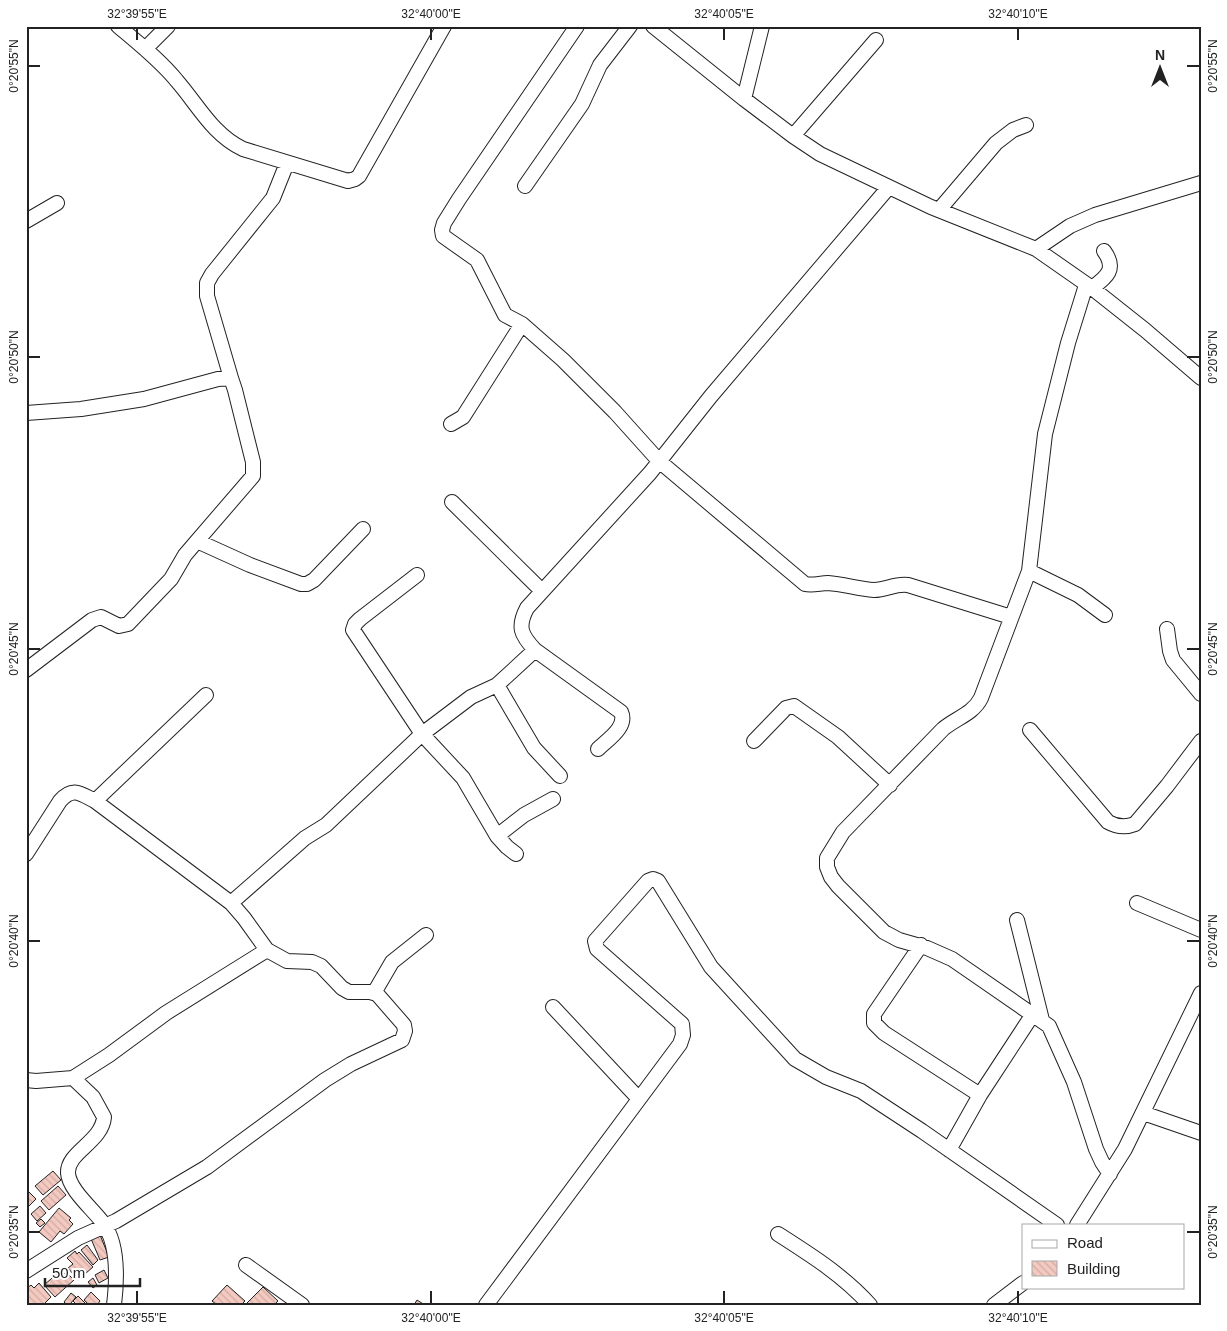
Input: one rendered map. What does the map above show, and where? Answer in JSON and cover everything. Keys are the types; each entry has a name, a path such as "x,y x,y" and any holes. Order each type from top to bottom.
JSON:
{"street":[{"path":"118,26 177,80 216,130 227,141 243,150 348,181 355,179 370,156 444,26"},
{"path":"145,49 168,26"},
{"path":"577,26 459,199 444,223 442,230 444,238 477,260 505,315 522,324 563,360 615,412 659,460 805,584 826,583 873,590 894,584 908,585 1011,617"},
{"path":"525,186 582,104 600,65 630,26"},
{"path":"653,26 744,99 820,154 939,210 1036,250 1089,286 1145,330 1201,378"},
{"path":"744,99 762,26"},
{"path":"793,136 876,40"},
{"path":"939,210 996,143 1013,130 1026,125"},
{"path":"26,670 92,620 101,617 118,626 128,624 171,579 185,555 253,476 254,472 236,390 207,296 207,283 212,274 273,198 288,163"},
{"path":"1036,250 1082,220 1201,183"},
{"path":"598,749 619,729 623,719 621,712 535,650 523,634 521,622 527,608 659,460 889,187"},
{"path":"26,221 57,203"},
{"path":"1104,251 1110,259 1110,268 1107,276 1089,286 1068,342 1045,434 1029,571 978,704 970,712 951,721 943,728 843,832 827,858 827,867 831,877 838,886 877,927 892,937 921,946 952,959 1050,1026 1074,1082 1096,1149 1110,1174"},
{"path":"451,424 463,417 522,324"},
{"path":"26,414 81,409 144,399 218,379 231,378"},
{"path":"452,502 542,591"},
{"path":"197,541 250,565 301,584 307,584 314,580 363,529"},
{"path":"1029,571 1078,595 1105,615"},
{"path":"417,575 360,619 355,624 353,630 422,734 462,778 497,836 516,854"},
{"path":"1167,629 1173,660 1201,694"},
{"path":"231,903 305,838 326,824 422,734 471,697 497,685 535,650"},
{"path":"497,685 534,748 560,776"},
{"path":"96,801 206,695"},
{"path":"754,741 786,708 794,706 838,737 890,785"},
{"path":"1030,730 1108,822 1121,827 1129,827 1135,824 1201,741"},
{"path":"26,854 65,795 78,792 96,801 231,903 267,950 287,962 312,962 321,966 342,988 349,992 374,992 404,1025 405,1031 402,1040 338,1072 207,1168 116,1221 105,1224 78,1238 26,1271"},
{"path":"497,836 524,816 553,799"},
{"path":"486,1305 680,1044 683,1035 682,1024 597,949 595,941 648,881 654,879 658,881 711,967 795,1059 826,1076 861,1091 922,1130 1056,1224"},
{"path":"1137,903 1201,930"},
{"path":"949,1150 980,1095 1038,1017 1017,920"},
{"path":"374,992 392,962 426,935"},
{"path":"921,946 874,1014 874,1023 884,1033 980,1095"},
{"path":"26,1080 73,1078 109,1055 166,1013 267,950"},
{"path":"1077,1224 1110,1174 1124,1149 1201,993"},
{"path":"553,1007 639,1099"},
{"path":"73,1078 92,1097 104,1117 100,1132 76,1156 69,1167 68,1175 72,1185 105,1224 116,1255 114,1305"},
{"path":"1142,1113 1201,1134"},
{"path":"778,1234 813,1256 857,1290 870,1305"},
{"path":"246,1265 302,1305"},
{"path":"994,1305 1022,1284"}],"building":[{"path":"53,1171 61,1180 43,1195 35,1186"},
{"path":"58,1186 66,1195 49,1210 41,1201"},
{"path":"28,1191 36,1199 26,1209 26,1193"},
{"path":"40,1206 46,1213 37,1221 31,1214"},
{"path":"59,1208 71,1218 69,1220 73,1224 64,1234 60,1231 51,1242 39,1232"},
{"path":"41,1219 45,1223 40,1227 36,1223"},
{"path":"98,1230 109,1257 100,1260 89,1234"},
{"path":"87,1245 98,1260 93,1265 81,1250"},
{"path":"75,1251 77,1254 79,1252 93,1267 78,1280 68,1268 73,1264 67,1258"},
{"path":"104,1270 108,1278 99,1283 95,1275"},
{"path":"59,1272 62,1276 65,1273 74,1280 55,1297 44,1285"},
{"path":"93,1278 97,1285 93,1288 88,1282"},
{"path":"39,1283 51,1297 43,1305 26,1305 26,1297 28,1295 26,1289 31,1285 34,1288"},
{"path":"227,1285 245,1301 241,1305 217,1305 212,1301"},
{"path":"263,1287 278,1301 274,1305 249,1305 247,1303"},
{"path":"91,1292 100,1301 97,1305 89,1305 84,1300"},
{"path":"71,1293 76,1297 71,1303 72,1305 67,1305 64,1302"},
{"path":"78,1296 87,1305 77,1305 73,1301"},
{"path":"417,1300 425,1305 414,1305"}]}
